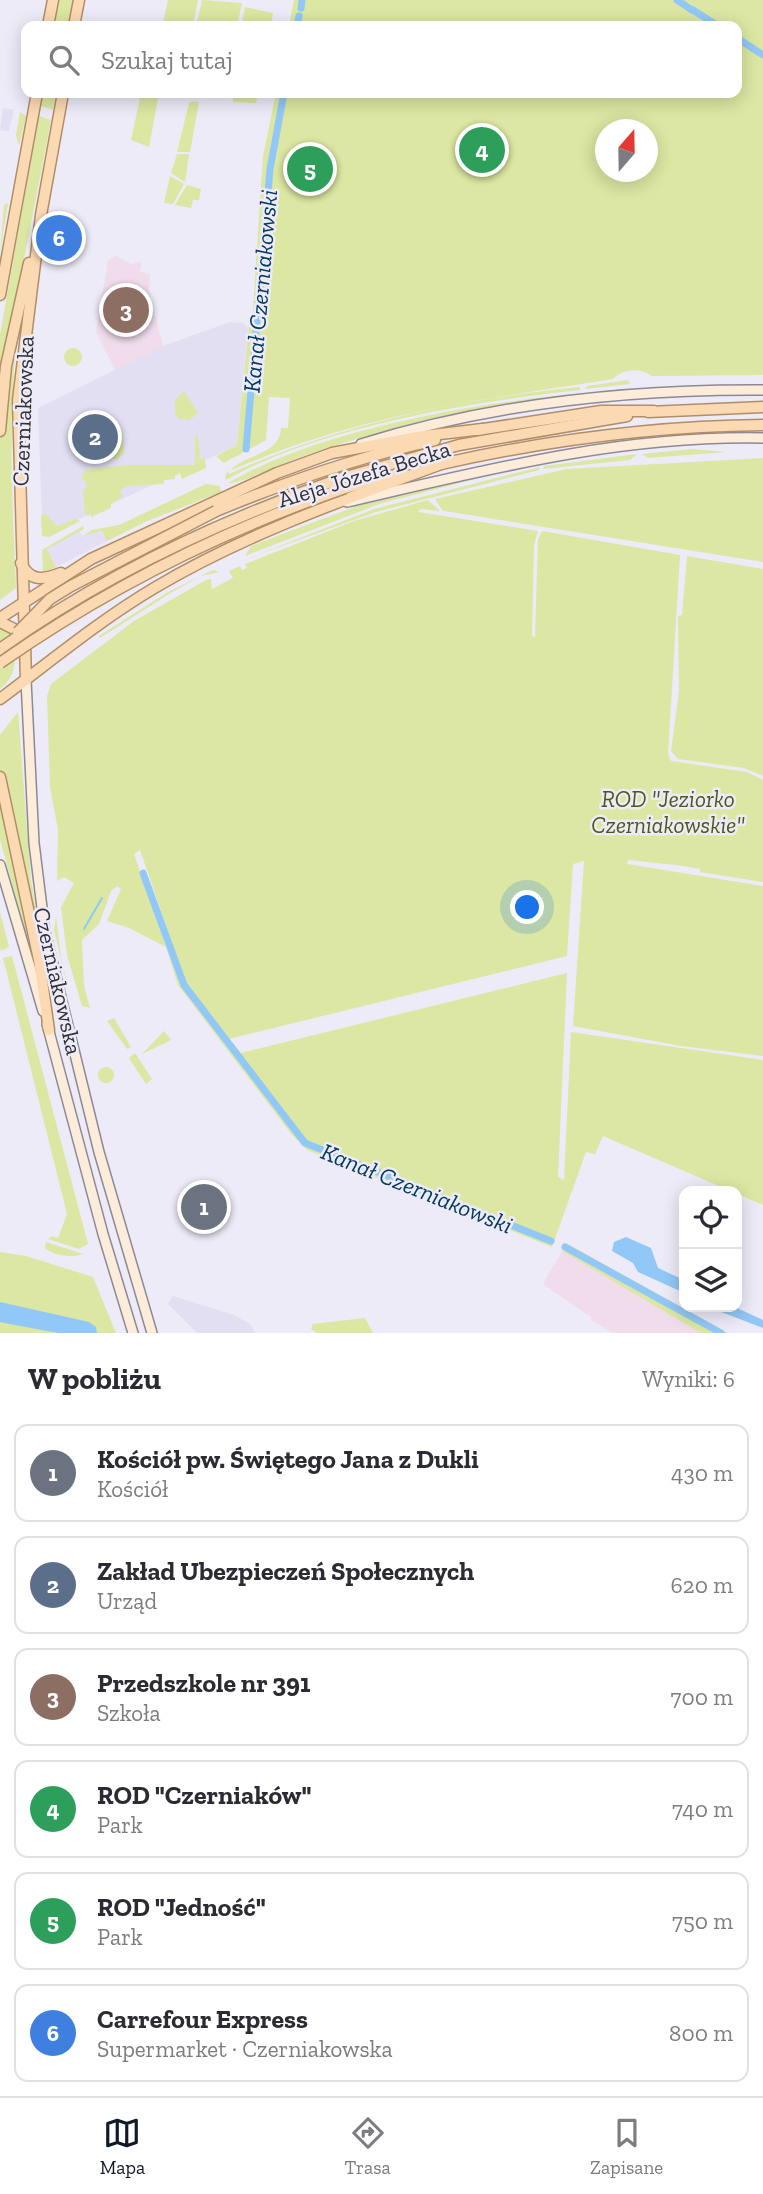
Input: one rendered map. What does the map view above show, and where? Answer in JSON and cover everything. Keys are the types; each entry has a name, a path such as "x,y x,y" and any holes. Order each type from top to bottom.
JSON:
{"main road":[{"path":"49,21 53,0"},
{"path":"75,21 79,0"},
{"path":"0,296 36,98"},
{"name":"Czerniakowska","path":"62,98 41,215 19,387 21,563 34,843 45,932 99,1152 152,1333"},
{"path":"0,431 13,325 41,215"},
{"name":"Aleja Józefa Becka","path":"0,620 74,568 277,473 332,453 409,430 543,404 634,394 763,390"},
{"name":"Aleja Józefa Becka","path":"0,649 76,599 172,547 286,497 342,478 459,444 654,411 763,407"},
{"path":"332,453 423,436 596,412 654,411"},
{"name":"Aleja Józefa Becka","path":"0,665 82,609 176,557 291,507 345,488 444,463 605,434 681,427 763,425"},
{"path":"0,665 20,628 50,599 216,512 281,484 335,466 483,429"},
{"name":"Aleja Józefa Becka","path":"0,699 107,618 166,581 225,551 328,507 466,472 561,453 685,440 763,438"},
{"path":"328,507 444,463"},
{"path":"21,563 28,574 38,579 74,568"},
{"path":"0,620 16,630 25,649"},
{"path":"0,777 39,960 49,1030"},
{"name":"Czerniakowska","path":"0,865 133,1333"}],"shaded area":[{"path":"3,108 14,110 9,131 0,130"},
{"path":"116,256 131,264 142,262 140,272 150,274 149,292 163,346 115,370 96,332 108,260"},
{"path":"230,322 244,323 248,328 237,445 208,459 195,460 195,465 54,531 42,518 38,408 163,346"},
{"path":"79,530 82,536 102,531 107,541 56,567 47,549"},
{"path":"562,1251 701,1333 613,1333 543,1284"},
{"path":"173,1296 234,1315 251,1325 255,1333 197,1333 168,1304"}],"green space":[{"path":"59,0 74,0 70,21 55,21"},
{"path":"168,0 198,0 194,21 163,21"},
{"path":"202,0 242,3 238,21 197,21"},
{"path":"294,0 763,0 763,375 652,376 627,371 613,379 466,403 371,423 277,452 230,471 236,465 268,449 279,437 281,428 288,428 290,398 269,397 266,440 224,463 216,456 237,445 249,324 252,324 263,156 275,98 742,98 742,21 290,21"},
{"path":"245,7 273,13 272,21 242,21"},
{"path":"42,98 55,98 53,110 41,106"},
{"path":"140,98 158,98 149,147 131,140"},
{"path":"233,98 257,98 256,103 233,102"},
{"path":"199,102 190,152 177,152 189,103"},
{"path":"20,112 26,116 19,146 16,135"},
{"path":"39,116 51,120 0,384 0,335"},
{"path":"177,154 189,154 185,182 171,173"},
{"path":"170,176 184,184 173,204 164,203"},
{"path":"187,185 201,189 199,200 193,200 191,208 175,205"},
{"path":"8,203 0,253 4,205"},
{"path":"30,332 34,332 31,397 26,397 25,411 30,413 23,418"},
{"path":"17,333 12,429 16,588 0,600 0,431"},
{"path":"73,348 79,351 82,357 79,363 73,366 67,363 64,357 67,351"},
{"path":"628,380 630,384 585,389 587,386"},
{"path":"579,387 581,390 493,401 398,419 306,445 264,461 226,480 225,477 227,471 229,474 313,441 400,416 489,399"},
{"path":"184,391 198,413 189,420 179,419 175,414 175,400"},
{"path":"582,393 585,395 440,420 368,436 228,483 265,464 352,433 448,412"},
{"path":"122,425 124,453 117,460 111,457 109,448 118,450 118,439 109,439 110,426 110,432 122,431"},
{"path":"195,436 198,436 200,459 205,459 206,468 182,479 180,473 175,479 164,480 164,484 128,486 120,490 123,496 111,504 111,508 91,517 90,511 89,516 85,513 83,492 87,485 82,477 85,470 126,465 195,465"},
{"path":"692,449 727,452 648,458 642,454"},
{"path":"637,454 630,460 543,469 544,466"},
{"path":"763,458 763,562 443,511 435,499 567,469"},
{"path":"541,462 379,504 245,556 251,546 375,499"},
{"path":"540,467 539,470 376,512 246,559 374,509"},
{"path":"206,484 220,486 221,492 145,522 107,541 102,531 82,536 92,530 119,525"},
{"name":"ROD \"Jeziorko Czerniakowskie\"","path":"428,500 440,511 421,509 418,512 538,531 534,545 532,636 535,637 538,540 542,531 680,555 668,754 671,761 747,772 763,780 763,882 700,872 700,869 684,866 628,860 627,864 763,886 763,1056 681,1046 573,1026 584,861 573,864 567,956 229,1039 241,1053 567,973 558,1177 564,1180 571,1032 763,1060 763,1205 742,1196 742,1186 719,1186 603,1136 595,1154 586,1152 552,1247 307,1150 292,1135 178,985 166,947 129,928 107,921 121,889 117,886 111,891 99,924 82,940 84,986 90,1008 82,1006 67,955 61,907 74,883 64,877 57,881 58,830 50,787 47,696 51,684 134,621 206,580 211,579 212,589 233,578 229,571 240,566 242,570 247,568 245,564 354,521","holes":["140,850 172,943 166,947 134,854"]},
{"path":"46,514 57,526 76,519 80,521 49,537 42,536 41,515"},
{"path":"83,526 84,529 47,549 56,567 43,573 42,550"},
{"path":"687,556 763,569 763,776 744,768 678,759 671,751 679,691 678,616 682,615"},
{"path":"213,570 219,572 201,576 100,638 99,636 168,592"},
{"path":"0,625 13,632 15,663 11,677 0,689"},
{"path":"18,712 31,880 44,958 41,959 15,874 32,959 0,839 0,735"},
{"path":"0,912 9,947 1,951 0,947"},
{"path":"56,916 61,957 76,1023 54,930"},
{"path":"12,956 88,1244 79,1249 48,1239 52,1236 58,1238 67,1214 3,958"},
{"path":"114,1018 131,1047 127,1049 107,1021"},
{"path":"164,1031 171,1040 142,1054"},
{"path":"135,1053 152,1079 146,1084 129,1058"},
{"path":"103,1067 109,1067 114,1075 112,1081 103,1083 98,1078 98,1072"},
{"path":"46,1242 83,1254 69,1256 53,1253 45,1248"},
{"path":"566,1243 679,1306 679,1312 690,1312 728,1333 701,1333 562,1251"},
{"path":"0,1252 26,1256 93,1277 116,1333 0,1333"},
{"path":"365,1318 373,1333 317,1333 311,1329 313,1324"}],"water":[{"path":"626,1237 651,1248 658,1268 679,1278 679,1291 638,1272 633,1263 612,1251 614,1242"},
{"path":"0,1302 89,1322 96,1327 97,1333 58,1333 0,1322"},
{"path":"742,1310 763,1320 763,1328 721,1312"}],"waterway":[{"name":"Kanał Czerniakowski","path":"301,8 302,0"},
{"path":"677,0 692,10"},
{"path":"693,10 710,21"},
{"name":"Kanał Czerniakowski","path":"298,21 299,16"},
{"path":"742,41 763,55"},
{"name":"Kanał Czerniakowski","path":"246,449 270,169 283,98"},
{"name":"Kanał Czerniakowski","path":"143,873 184,985 305,1143 551,1241"},
{"path":"84,929 102,898"},
{"name":"Kanał Czerniakowski","path":"565,1247 721,1333"}],"place":[{"name":"ROD \"Czerniaków\"","path":"482,150"},
{"name":"ROD \"Jedność\"","path":"310,169"},
{"name":"Carrefour Express","path":"59,238"},
{"name":"Przedszkole nr 391","path":"126,310"},
{"name":"Zakład Ubezpieczeń Społecznych","path":"95,437"},
{"name":"Kościół pw. Świętego Jana z Dukli","path":"204,1207"}]}
